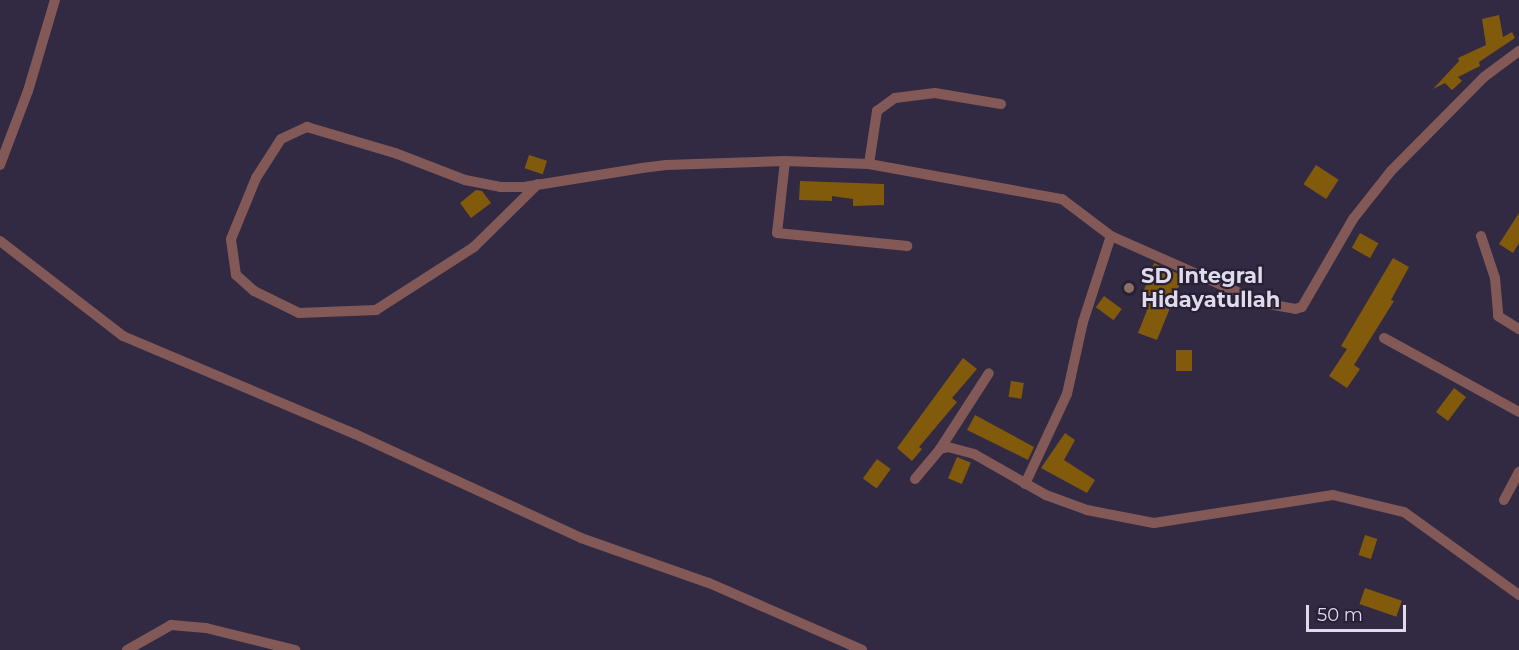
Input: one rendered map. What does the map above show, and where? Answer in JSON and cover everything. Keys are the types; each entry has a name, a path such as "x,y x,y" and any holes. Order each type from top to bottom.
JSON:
{"street":[{"path":"0,165 28,91 55,0"},
{"path":"538,184 474,247 376,310 299,313 254,291 236,275 231,252 236,220 255,178 281,139 294,131 316,129 395,153 465,180 500,187 538,184 666,165 785,161 869,164 1062,199 1111,236 1262,303 1295,309 1302,307 1353,219 1391,171 1484,77 1519,51"},
{"path":"869,164 877,111 895,98 935,93 1001,104"},
{"path":"785,161 777,233 907,246"},
{"path":"1025,484 1067,394 1083,322 1111,236"},
{"path":"1481,236 1495,278 1498,316 1519,329"},
{"path":"0,241 123,336 355,434 581,538 709,583 862,650"},
{"path":"1384,338 1519,412"},
{"path":"915,479 940,449 989,373"},
{"path":"940,449 974,454 1025,484 1087,510 1154,523 1314,496 1333,495 1382,505 1404,512 1519,595"},
{"path":"1504,500 1519,472"},
{"path":"126,650 163,628 176,625 206,628 295,650"}],"building":[{"path":"1499,15 1503,37 1512,32 1515,38 1479,62 1480,66 1458,77 1462,81 1452,90 1445,83 1433,89 1459,61 1458,58 1486,45 1482,19"},
{"path":"529,155 547,161 543,174 525,168"},
{"path":"1316,165 1339,180 1326,199 1303,184"},
{"path":"800,181 884,184 884,205 853,206 853,199 832,196 832,201 799,200"},
{"path":"476,190 482,191 491,203 471,218 460,203"},
{"path":"1519,213 1519,243 1513,253 1499,244"},
{"path":"1360,233 1378,243 1370,258 1352,248"},
{"path":"1393,258 1409,267 1391,300 1394,301 1354,365 1360,369 1347,388 1329,376 1347,349 1341,346"},
{"path":"1154,263 1183,276 1157,340 1138,333 1149,305 1140,301"},
{"path":"1104,296 1122,309 1114,320 1096,307"},
{"path":"1176,350 1192,350 1192,371 1176,371"},
{"path":"963,358 977,369 952,398 957,402 919,447 922,449 912,461 897,448"},
{"path":"1011,381 1024,383 1021,399 1008,397"},
{"path":"1454,388 1466,397 1448,421 1436,412"},
{"path":"975,415 1034,447 1028,460 967,430"},
{"path":"1065,433 1075,440 1064,460 1095,480 1087,493 1041,468"},
{"path":"957,457 971,463 962,484 948,478"},
{"path":"877,459 891,469 877,488 863,478"},
{"path":"1365,535 1377,539 1371,559 1359,555"},
{"path":"1365,588 1402,601 1396,617 1359,604"}],"place":[{"name":"SD Integral Hidayatullah","path":"1129,288"}]}
